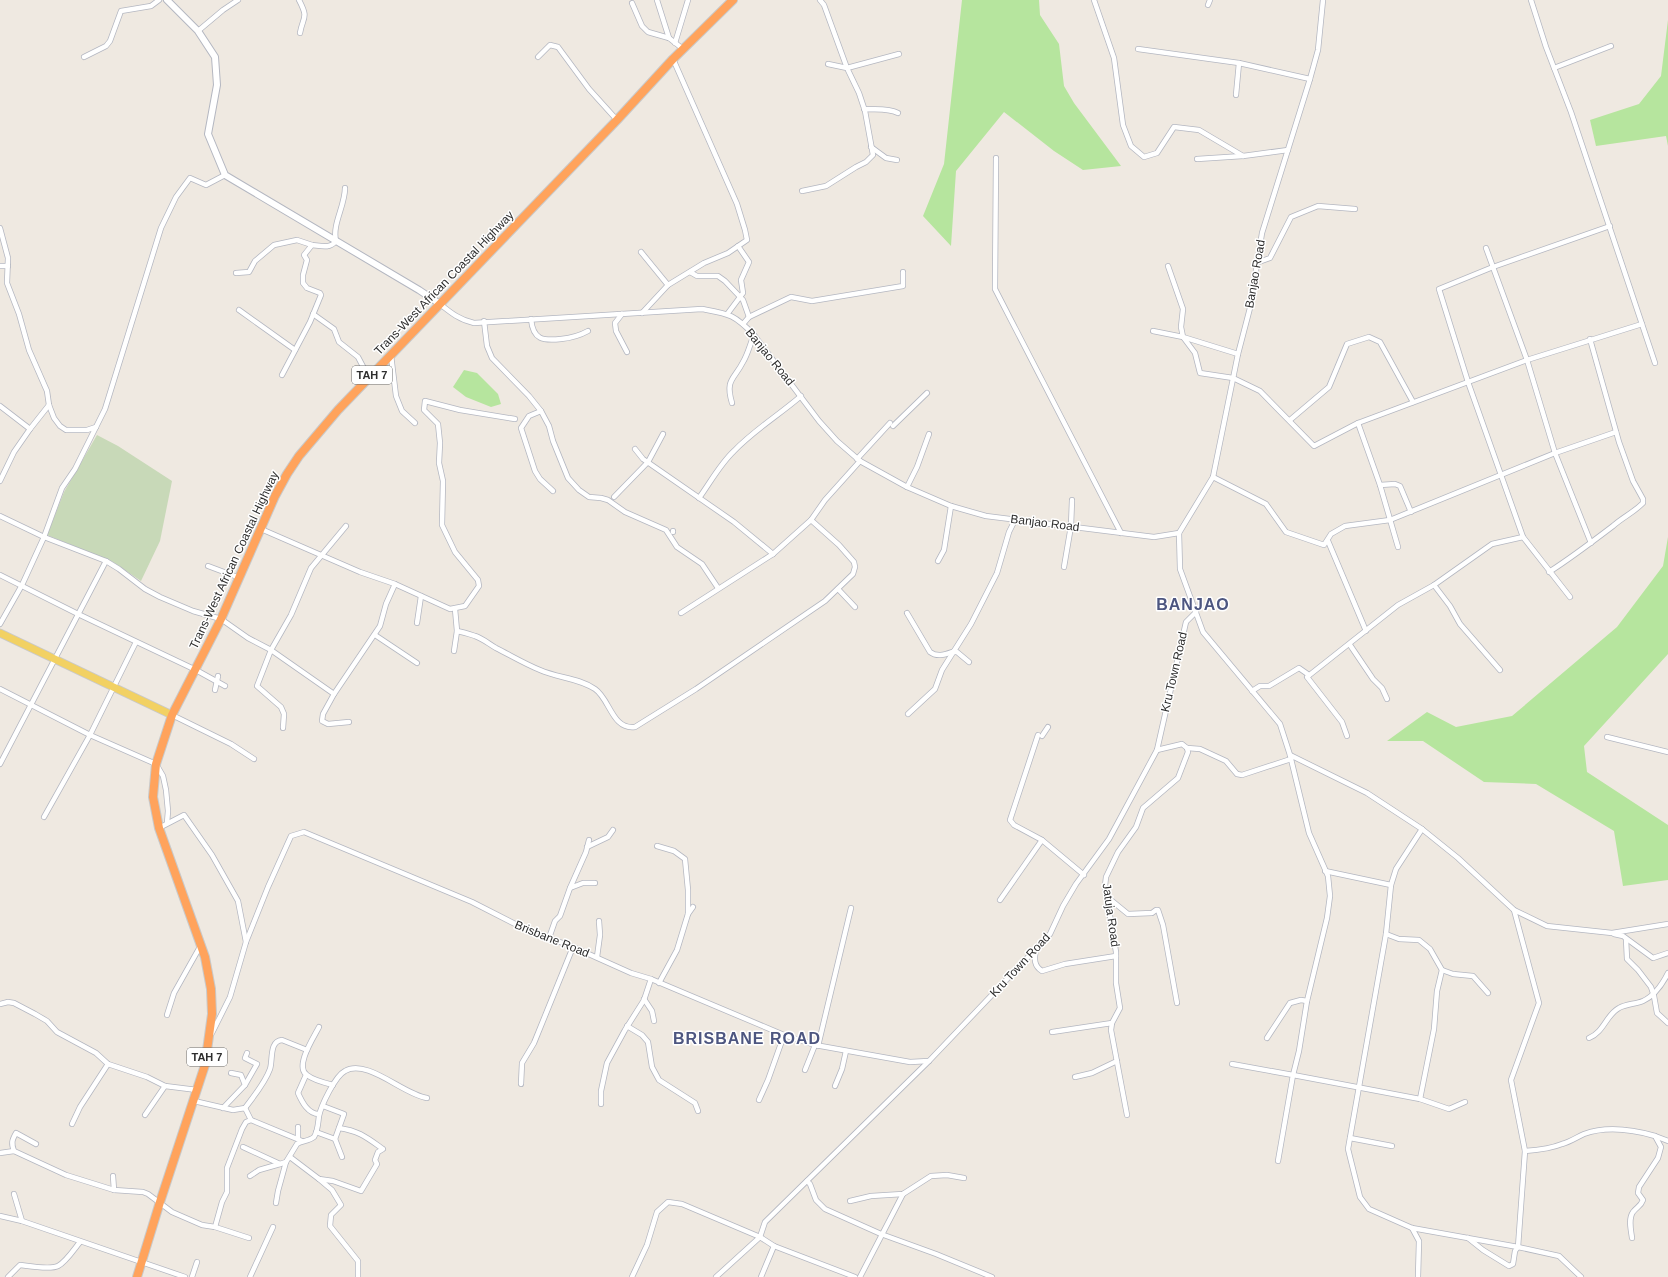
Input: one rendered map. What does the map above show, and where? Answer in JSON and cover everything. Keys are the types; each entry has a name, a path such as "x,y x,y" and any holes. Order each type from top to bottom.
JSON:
{"highway":[{"name":"Trans-West African Coastal Highway","path":"137,1277 205,1065 212,1014 211,988 205,957 159,828 153,797 156,764 172,714 221,619 262,529 275,496 299,456 323,426 617,120 673,59 733,0"}],"main road":[{"path":"0,633 172,714"}],"street":[{"path":"84,57 106,46 110,42 121,11 151,6 159,0"},
{"path":"167,0 198,31 215,57 217,85 208,134 225,175 420,290 440,304"},
{"path":"198,31 222,10 238,0"},
{"path":"299,0 305,10 305,21 301,27 300,33"},
{"path":"657,0 669,38"},
{"path":"675,43 688,0"},
{"path":"802,191 826,186 866,162 873,155 864,109 859,93 847,68 824,5 820,0"},
{"path":"1094,0 1114,58 1123,125 1131,146 1144,156 1157,153 1174,127 1199,130 1243,156"},
{"name":"Banjao Road","path":"440,304 455,316 474,323 484,321 702,309 728,314 743,324 754,335 819,421 837,441 858,460 907,487 951,506 986,516 1154,537 1179,533 1213,477 1238,354 1250,308 1262,233 1318,50 1323,0"},
{"path":"1531,0 1610,226 1655,363"},
{"path":"632,3 642,26 648,32 669,38 683,49"},
{"path":"538,57 550,45 558,47 588,89 617,120"},
{"path":"1554,68 1611,46"},
{"path":"1138,49 1239,63 1310,79"},
{"path":"828,64 847,68 899,54"},
{"path":"642,313 668,285 704,263 728,253 746,240 745,230 737,204 673,59"},
{"path":"1236,95 1239,63"},
{"path":"864,109 890,109 898,113"},
{"path":"871,147 886,158 897,160"},
{"path":"1198,159 1243,156 1288,150"},
{"path":"996,158 995,289 1121,533"},
{"path":"0,624 22,585 44,537 62,488 75,469 105,409 161,228 170,208 190,178 206,185 225,175"},
{"path":"236,273 249,272 255,261 274,245 297,240 312,245 329,247 334,245 336,241 336,223 345,199 345,188"},
{"path":"1256,263 1270,258 1291,217 1318,206 1355,209"},
{"path":"1570,597 1523,537 1468,382 1439,289 1493,267 1610,226"},
{"path":"0,228 7,250 7,283 19,314 29,350 47,391 49,405 54,418 60,426 66,430 88,430 96,427"},
{"path":"282,375 321,295 320,293 307,288 303,283 303,275 307,260 304,255 312,245"},
{"path":"728,314 743,293 741,280 749,262 738,246"},
{"path":"1486,248 1527,360 1555,453 1591,543"},
{"path":"641,252 668,285"},
{"path":"0,266 8,266"},
{"path":"1168,266 1183,309 1181,327 1183,337 1195,353 1200,373 1233,378 1260,390 1314,446 1358,423 1413,402 1527,360 1590,339 1642,324"},
{"path":"690,272 697,276 718,276 725,281 744,300 749,317"},
{"path":"743,324 749,317 791,297 812,301 903,286 903,272"},
{"path":"239,310 295,350"},
{"path":"313,314 334,329 339,342 358,357 369,378"},
{"path":"622,314 616,323 616,331 627,352"},
{"path":"531,319 532,329 537,336 546,340 580,336 588,331"},
{"path":"484,321 487,346 492,358 529,396 541,411 549,426 553,441 568,478 579,490 589,497 608,500 625,512 666,530 677,547 702,564 718,588"},
{"path":"1153,331 1183,337 1238,354"},
{"path":"732,403 729,393 730,382 743,362 754,335"},
{"path":"1290,420 1329,387 1347,344 1369,337 1380,342 1413,402"},
{"path":"1549,572 1591,543 1614,524 1631,514 1643,503 1643,499 1633,481 1616,432 1590,339"},
{"path":"391,355 396,396 402,411 415,423"},
{"path":"681,613 772,554 811,520 825,500 858,460 892,424 927,393"},
{"path":"699,498 733,451 801,396"},
{"path":"262,529 360,572 395,584 450,609 465,606 479,586 478,580 455,552 442,525 443,481 440,463 438,424 424,410 425,401 460,410 515,419"},
{"path":"0,481 14,452 49,405"},
{"path":"0,406 30,429"},
{"path":"541,411 529,416 522,428 535,470 540,479 553,491"},
{"path":"1358,423 1380,485 1398,547"},
{"path":"1213,477 1266,504 1286,532 1324,545 1328,541 1331,534 1345,526 1390,520 1502,476 1555,453 1616,432"},
{"path":"614,497 648,462 663,434"},
{"path":"907,487 917,467 929,434"},
{"path":"635,449 648,462 734,522 772,554"},
{"path":"1380,485 1395,484 1400,486 1411,512"},
{"path":"1064,567 1071,526 1072,500"},
{"path":"938,561 944,550 951,506"},
{"path":"0,516 44,537 106,561 145,589 160,597 193,611 221,619 248,638 271,650 334,694"},
{"path":"457,631 476,636 538,669 555,676 586,684 597,690 605,699 614,717 622,725 628,728 635,727 696,689 825,601 855,571 854,562 839,545 811,520"},
{"path":"908,714 935,689 942,670 971,624 997,573 1008,532 1015,520"},
{"path":"283,728 284,714 281,707 257,686 271,650 291,615 311,568 346,526"},
{"path":"1179,533 1180,570 1203,632 1280,724 1291,757 1309,832 1328,876 1330,896 1327,918 1306,1001 1299,1051 1293,1075 1278,1161"},
{"path":"1347,736 1342,722 1307,678 1309,675 1350,645 1398,605 1434,585 1492,544 1523,537"},
{"path":"1328,541 1366,631"},
{"path":"0,764 106,561"},
{"path":"208,566 240,578"},
{"path":"0,575 226,686"},
{"path":"349,722 328,724 322,720 323,714 334,694 380,626 386,604 395,584"},
{"path":"1434,585 1450,606 1460,624 1500,670"},
{"path":"838,589 855,607"},
{"path":"417,623 421,596"},
{"path":"454,651 457,631 455,609"},
{"name":"Kru Town Road","path":"760,1237 766,1222 928,1061 1050,934 1063,906 1109,839 1157,750 1186,622 1196,612"},
{"path":"907,613 930,652 934,655 939,655 954,651 969,662"},
{"path":"375,635 417,663"},
{"path":"44,817 90,736 136,642"},
{"path":"1350,645 1373,679 1382,688 1387,698"},
{"path":"1252,691 1260,686 1269,686 1299,668 1309,675"},
{"path":"215,690 218,682 218,676"},
{"path":"0,689 90,736 156,764 163,776 166,790 168,811 167,823"},
{"path":"172,714 231,744 254,759"},
{"path":"1048,727 1040,736 1010,820 1014,825 1042,840 1084,874"},
{"path":"1607,737 1668,752"},
{"path":"1157,750 1182,744 1187,748 1200,749 1226,761 1237,774 1242,775 1291,757 1367,793 1422,829 1458,858 1514,910 1547,926 1612,933 1668,924"},
{"name":"Jatuja Road","path":"1127,1115 1112,1030 1112,1023 1120,1008 1116,983 1116,956 1106,896 1106,877 1118,852 1136,827 1143,808 1178,778 1188,752 1187,748"},
{"path":"159,828 184,816 212,855 238,901 246,942"},
{"path":"1422,829 1396,869 1391,885 1386,934 1348,1149 1360,1196 1369,1209 1412,1228 1559,1256 1581,1277"},
{"path":"587,847 608,837 613,830"},
{"name":"Brisbane Road","path":"210,1036 230,997 246,942 268,887 291,836 304,832 472,902 522,928 573,947 631,973 651,979 784,1035 817,1045 846,1051 910,1062 928,1061"},
{"path":"548,938 555,921 560,916 589,840"},
{"path":"1000,900 1042,840"},
{"path":"657,846 674,851 685,859 688,890 688,914 678,950 659,983"},
{"path":"1325,871 1391,885"},
{"path":"570,888 584,883 595,883"},
{"path":"1106,896 1128,914 1147,914 1158,910 1161,918 1177,1003"},
{"path":"688,914 693,907"},
{"path":"805,1070 817,1045 851,908"},
{"path":"1468,1238 1483,1250 1509,1266 1513,1264 1515,1251 1518,1247 1525,1151 1511,1080 1539,1003 1514,910"},
{"path":"596,957 600,935 599,921"},
{"path":"1612,933 1626,939 1653,958 1668,953"},
{"path":"1386,934 1399,939 1419,940 1430,949 1442,970 1453,974 1473,976 1488,993"},
{"path":"1626,939 1627,959 1638,970 1653,993 1657,1013 1668,1023"},
{"path":"167,1015 174,993 201,945"},
{"path":"521,1084 522,1063 534,1043 573,947"},
{"path":"1036,950 1034,962 1042,971 1065,964 1116,956"},
{"path":"1420,1099 1434,1029 1437,991 1442,970"},
{"path":"1589,1038 1597,1035 1613,1013 1619,1008 1644,1000 1653,993 1664,982 1668,973"},
{"path":"601,1104 601,1091 607,1063 644,999 651,979"},
{"path":"644,999 652,1011 654,1021"},
{"path":"1268,1038 1290,1003 1302,1000 1306,1001"},
{"path":"0,1004 8,1002 14,1003 35,1014 47,1022 57,1032 96,1053 108,1064 147,1077 165,1086 197,1090"},
{"path":"1052,1032 1112,1023"},
{"path":"629,1024 648,1042 652,1067 658,1080 695,1103 698,1111"},
{"path":"319,1027 307,1050 302,1065 303,1070 306,1075 333,1085"},
{"path":"759,1100 771,1074 784,1035"},
{"path":"194,1101 233,1110 245,1108 259,1090 270,1070 273,1048 277,1042 282,1040 307,1050"},
{"path":"835,1086 842,1069 846,1051"},
{"path":"223,1108 245,1086 257,1064 245,1058 247,1053"},
{"path":"1075,1077 1092,1073 1117,1060"},
{"path":"72,1124 80,1107 108,1064"},
{"path":"1232,1064 1420,1099 1450,1109 1465,1102"},
{"path":"245,1108 251,1120 300,1140 309,1140 316,1132 319,1114 333,1085 341,1074 351,1068 358,1067 427,1098"},
{"path":"231,1073 241,1076 245,1086"},
{"path":"306,1075 298,1093 303,1105 315,1114 319,1114"},
{"path":"144,1115 165,1086"},
{"path":"323,1106 344,1114 335,1139 342,1156"},
{"path":"215,1227 222,1202 228,1192 227,1168 246,1122 251,1120"},
{"path":"276,1203 286,1162 300,1140 298,1127"},
{"path":"319,1179 333,1181 361,1191 378,1164 375,1160 378,1152 383,1149 353,1130 338,1128"},
{"path":"1525,1151 1542,1150 1562,1144 1585,1134 1606,1130 1630,1131 1655,1136 1668,1141"},
{"path":"316,1132 335,1139"},
{"path":"14,1151 11,1145 12,1139 16,1133 36,1144"},
{"path":"1632,1238 1630,1217 1641,1205 1642,1200 1638,1193 1639,1187 1658,1158 1661,1147 1655,1136"},
{"path":"1350,1138 1392,1146"},
{"path":"243,1148 280,1164"},
{"path":"0,1152 14,1151 66,1175 114,1190 143,1192 160,1202 172,1212 202,1225 215,1227 249,1238"},
{"path":"290,1157 332,1190 341,1205 331,1215 330,1226 358,1261 358,1277"},
{"path":"250,1176 259,1170 286,1162"},
{"path":"850,1201 871,1196 903,1194 931,1176 947,1175 964,1178"},
{"path":"113,1176 114,1190"},
{"path":"807,1181 810,1184 816,1200 825,1209 882,1234 992,1277"},
{"path":"14,1194 22,1221"},
{"path":"860,1277 903,1194"},
{"path":"632,1277 647,1245 657,1212 668,1202 682,1204 760,1237 774,1246 855,1277"},
{"path":"0,1216 22,1221 185,1277"},
{"path":"250,1277 273,1227"},
{"path":"1412,1228 1419,1241 1418,1277"},
{"path":"716,1277 760,1237"},
{"path":"8,1277 20,1264 46,1267 58,1266 73,1252 80,1242"},
{"path":"761,1277 774,1246"},
{"path":"192,1277 197,1262"}],"green space":[{"path":"962,0 1039,0 1040,15 1059,44 1064,86 1074,103 1121,166 1083,170 1054,151 1004,112 956,171 951,246 923,216 944,164"},
{"path":"1668,20 1668,146 1666,136 1596,146 1590,120 1639,104 1661,76"},
{"path":"464,370 477,373 498,394 501,404 491,407 466,397 453,387"},
{"path":"97,435 118,446 172,481 160,541 141,581 113,562 47,535 64,492"},
{"path":"1668,537 1668,654 1584,746 1587,772 1668,825 1668,880 1623,886 1614,831 1536,784 1484,782 1423,741 1387,741 1427,712 1456,727 1512,716 1617,627 1663,566"}],"district":[{"name":"BANJAO","path":"1193,604"},
{"name":"BRISBANE ROAD","path":"747,1038"}]}
